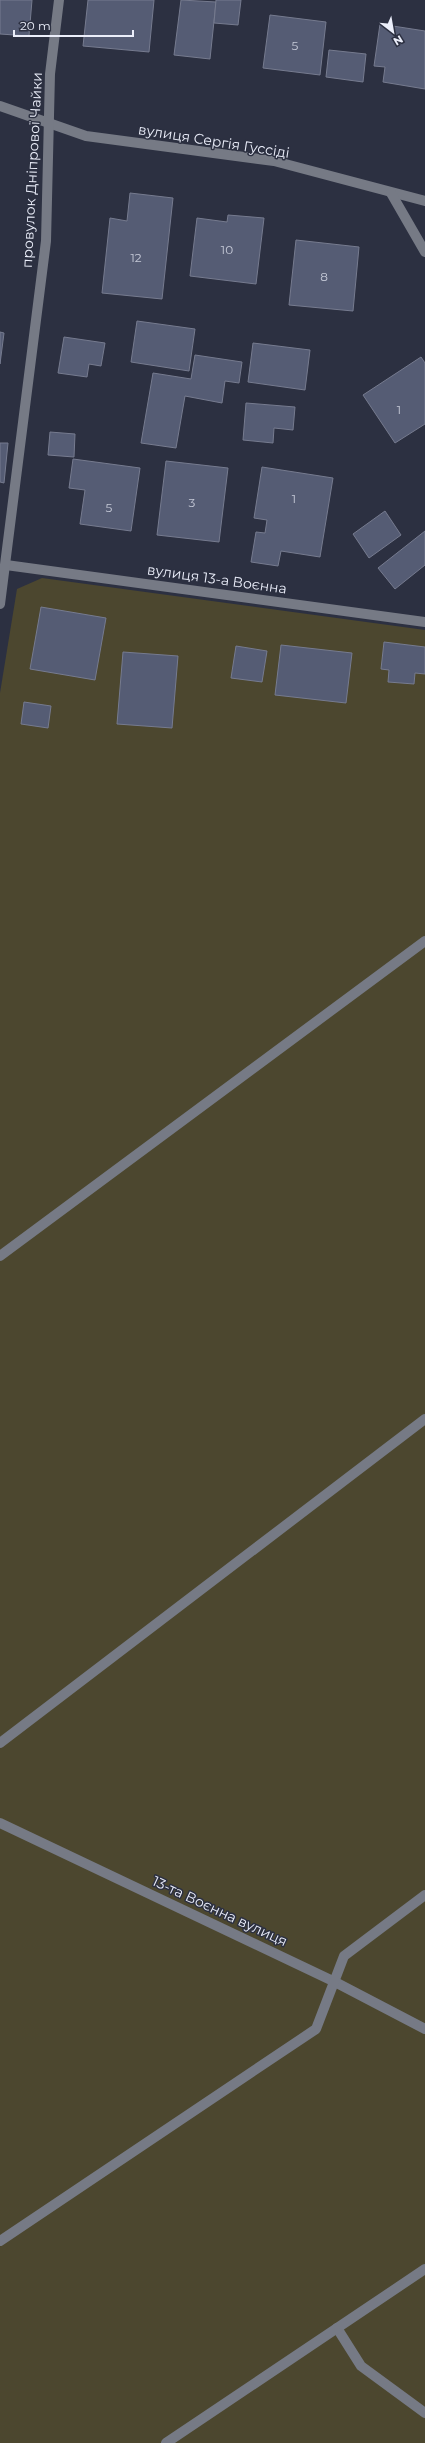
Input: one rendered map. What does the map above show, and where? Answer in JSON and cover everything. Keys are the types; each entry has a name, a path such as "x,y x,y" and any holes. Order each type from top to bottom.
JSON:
{"street":[{"name":"провулок Дніпрової Чайки","path":"0,604 6,565 4,549 46,241 50,74 59,0"},
{"name":"вулиця Сергія Гуссіді","path":"0,106 86,136 274,162 425,201"},
{"path":"391,193 425,252"},
{"name":"вулиця 13-а Воєнна","path":"6,565 425,622"},
{"path":"0,1256 425,941"},
{"path":"0,1742 425,1419"},
{"name":"13-та Воєнна вулиця","path":"0,1823 335,1982 425,2030"},
{"path":"0,2241 316,2029 344,1956 425,1895"},
{"path":"166,2443 425,2269"},
{"path":"337,2328 361,2366 425,2413"}],"shaded area":[{"path":"42,578 425,630 425,2443 0,2443 0,693 17,589"}],"building":[{"path":"0,0 32,0 29,36 0,34"},
{"path":"88,0 154,0 149,52 83,46"},
{"path":"181,0 216,2 210,59 174,55"},
{"path":"216,0 241,0 238,25 214,23"},
{"path":"270,15 326,22 320,75 263,68"},
{"path":"380,24 425,31 425,89 383,82 385,67 374,66"},
{"path":"329,50 366,54 363,82 326,77"},
{"path":"130,193 173,198 162,299 102,293 110,218 127,221"},
{"path":"228,215 264,218 256,284 190,276 197,218 227,222"},
{"path":"296,240 359,247 353,311 289,305"},
{"path":"137,321 195,329 189,371 131,362"},
{"path":"0,332 4,333 0,364"},
{"path":"64,337 105,343 101,366 89,364 87,377 58,373"},
{"path":"253,343 310,350 305,390 248,382"},
{"path":"195,355 242,362 239,383 225,381 222,403 185,396 176,448 141,443 153,373 191,379"},
{"path":"421,357 425,363 425,424 395,443 363,395"},
{"path":"246,403 295,407 293,430 274,428 273,443 243,440"},
{"path":"50,432 75,434 74,457 48,455"},
{"path":"0,443 8,443 4,483 0,482"},
{"path":"73,459 140,468 131,531 80,524 85,490 69,488"},
{"path":"166,461 228,468 219,542 157,535"},
{"path":"262,467 333,478 320,557 281,551 278,566 251,562 256,532 265,533 267,520 254,518"},
{"path":"385,511 401,535 369,558 353,534"},
{"path":"425,531 425,565 395,589 378,568"},
{"path":"41,607 106,618 95,680 30,669"},
{"path":"384,642 425,647 425,674 415,673 414,684 388,682 389,670 381,669"},
{"path":"281,645 352,653 346,703 275,695"},
{"path":"236,646 267,651 262,682 231,678"},
{"path":"123,652 178,656 172,728 117,724"},
{"path":"24,702 51,706 48,728 21,724"}]}
